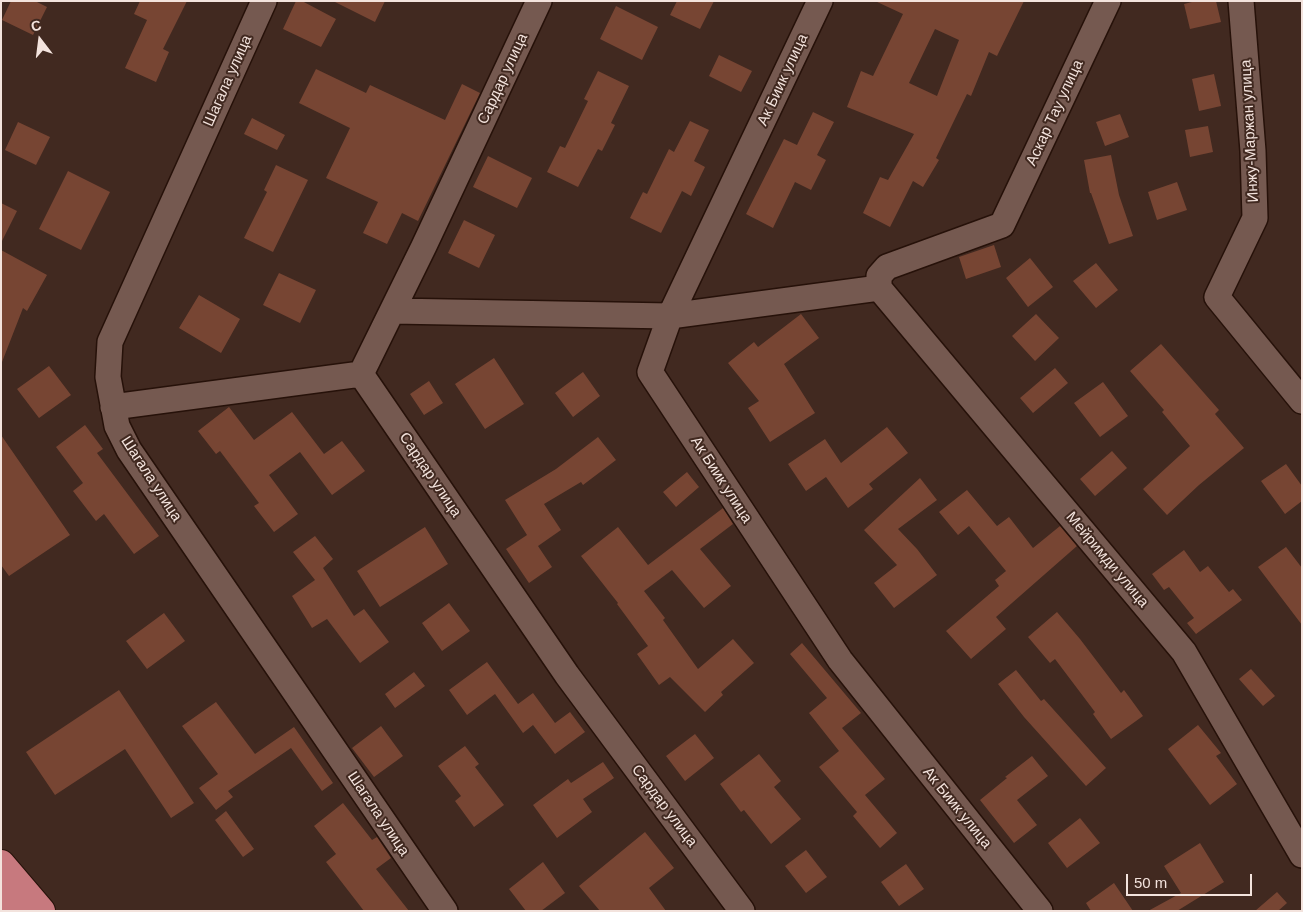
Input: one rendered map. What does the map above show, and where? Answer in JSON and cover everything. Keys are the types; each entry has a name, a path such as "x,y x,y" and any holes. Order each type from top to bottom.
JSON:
{"highway":[{"path":"1,864 41,911"},
{"path":"1,895 14,911"}],"street":[{"name":"Шагала улица","path":"264,1 110,342 108,377 113,407 117,426 129,450 445,911"},
{"name":"Сардар улица","path":"540,1 393,311 361,374 567,675 742,911"},
{"name":"Ак Биик улица","path":"820,1 670,316 650,372 840,660 1040,911"},
{"name":"Аскар Тау улица","path":"879,288 879,276 887,267 1002,225 1108,1"},
{"name":"Инжу-Маржан улица","path":"1242,1 1253,151 1255,218 1217,297 1302,401"},
{"path":"393,311 670,316 879,288"},
{"name":"Мейримди улица","path":"879,288 1184,652 1302,854"},
{"path":"113,407 361,374"}],"building":[{"path":"11,1 35,1 47,7 33,35 2,20"},
{"path":"140,1 187,1 163,49 169,52 156,82 125,68 147,20 134,14"},
{"path":"296,1 302,1 336,19 321,47 283,29"},
{"path":"333,1 385,1 375,22"},
{"path":"677,1 714,1 700,29 670,15"},
{"path":"875,1 1024,1 997,56 989,52 971,96 967,94 936,158 939,160 923,187 913,181 890,227 863,213 880,177 888,180 914,134 847,107 861,71 873,76 903,14","holes":["935,29 959,40 937,96 909,83"]},
{"path":"1196,1 1216,1 1221,22 1190,29 1184,4"},
{"path":"616,6 658,27 642,60 600,39"},
{"path":"719,55 752,71 741,92 709,76"},
{"path":"316,69 366,93 370,85 445,120 462,84 480,93 418,221 402,213 387,244 363,233 378,202 326,178 350,128 299,103"},
{"path":"598,71 629,86 611,123 615,125 602,151 598,149 578,187 547,172 560,146 565,148 588,101 584,99"},
{"path":"1214,74 1221,106 1199,111 1192,79"},
{"path":"813,112 834,122 817,155 826,160 811,190 795,182 773,228 746,214 784,139 797,145"},
{"path":"1120,114 1129,137 1105,146 1096,122"},
{"path":"252,118 285,135 277,150 244,134"},
{"path":"690,121 709,130 694,161 705,167 691,196 682,191 661,233 630,218 643,192 647,194 669,149 674,152"},
{"path":"18,122 50,137 36,165 5,150"},
{"path":"1208,126 1213,152 1190,157 1185,130"},
{"path":"1111,155 1119,195 1133,236 1109,244 1090,193 1084,160"},
{"path":"488,156 532,178 517,208 473,187"},
{"path":"276,165 308,180 273,252 244,238 267,192 264,190"},
{"path":"68,171 110,192 81,250 39,229"},
{"path":"1177,182 1187,210 1157,220 1148,192"},
{"path":"1,203 17,211 1,243"},
{"path":"464,220 495,235 479,268 448,253"},
{"path":"994,245 1001,267 966,279 959,257"},
{"path":"1,250 47,275 27,311 23,308 2,362"},
{"path":"1030,258 1053,287 1028,307 1006,278"},
{"path":"1096,263 1118,290 1096,308 1073,281"},
{"path":"279,273 316,290 300,323 263,305"},
{"path":"199,295 240,319 221,353 179,328"},
{"path":"801,314 819,338 784,364 815,413 770,442 748,408 759,401 728,363 754,342 758,347"},
{"path":"1036,314 1059,338 1035,361 1012,336"},
{"path":"1161,344 1219,410 1215,414 1244,448 1199,485 1167,515 1143,489 1190,446 1162,412 1164,410 1130,371"},
{"path":"494,358 524,404 485,429 455,384"},
{"path":"49,366 71,395 39,418 17,389"},
{"path":"1055,368 1068,383 1033,413 1020,398"},
{"path":"583,372 600,396 573,417 555,393"},
{"path":"429,381 443,403 424,415 410,394"},
{"path":"1103,382 1128,416 1100,437 1074,403"},
{"path":"229,407 254,440 292,412 324,454 342,441 365,471 332,495 300,452 269,475 298,514 274,532 254,506 259,503 220,451 216,454 198,431"},
{"path":"85,425 103,449 97,453 159,536 134,554 104,514 96,521 73,491 83,483 56,447"},
{"path":"887,427 908,453 869,484 873,489 848,508 826,477 806,491 788,464 825,439 841,463"},
{"path":"1,435 70,535 9,576 1,565"},
{"path":"598,437 616,460 583,485 581,482 544,504 561,530 538,546 552,567 529,583 506,549 527,535 505,500 556,469"},
{"path":"1112,451 1127,468 1095,496 1080,479"},
{"path":"1286,464 1302,486 1302,501 1285,514 1261,481"},
{"path":"687,472 699,487 676,507 663,492"},
{"path":"920,478 937,500 898,529 917,549 937,575 894,608 874,583 897,565 864,530"},
{"path":"967,490 997,526 1009,517 1033,548 1060,526 1077,546 996,617 1006,629 971,659 946,631 999,586 995,580 1006,571 969,526 958,535 939,512"},
{"path":"723,508 733,524 700,549 731,586 704,608 672,570 644,591 665,618 663,620 698,669 733,639 754,663 721,692 723,695 705,712 670,677 659,685 637,654 648,646 618,603 581,556 618,527 648,565"},
{"path":"425,527 448,564 380,607 357,571"},
{"path":"315,536 333,559 323,568 354,616 364,609 389,642 360,663 327,619 312,628 292,596 315,580 293,552"},
{"path":"1286,547 1302,568 1302,625 1258,567"},
{"path":"1184,550 1200,572 1208,566 1229,592 1233,589 1242,600 1196,634 1187,623 1194,618 1169,587 1164,590 1152,574"},
{"path":"449,603 470,631 442,651 422,623"},
{"path":"1057,612 1121,693 1124,690 1143,716 1111,739 1093,714 1095,712 1055,659 1050,663 1028,637"},
{"path":"164,613 185,641 147,669 126,641"},
{"path":"802,643 861,713 842,728 885,779 865,795 897,833 880,848 853,816 857,812 819,767 839,751 809,713 827,698 790,654"},
{"path":"487,662 518,704 533,693 555,723 570,712 585,732 555,754 533,725 523,733 495,694 467,715 449,690"},
{"path":"1251,669 1275,696 1263,706 1239,679"},
{"path":"1016,670 1041,701 1044,699 1106,768 1086,786 1024,717 998,684"},
{"path":"414,672 425,686 395,708 385,694"},
{"path":"119,690 194,803 171,818 125,749 55,795 26,752"},
{"path":"216,702 255,754 294,727 333,783 322,791 291,748 228,791 233,797 216,810 199,788 218,774 182,726"},
{"path":"1198,725 1221,753 1216,756 1237,784 1210,805 1168,749"},
{"path":"381,726 403,756 374,777 352,748"},
{"path":"695,734 714,758 685,781 666,756"},
{"path":"465,746 479,764 475,767 504,805 474,827 455,801 461,796 438,766"},
{"path":"759,754 781,781 774,787 801,819 771,844 744,810 741,812 720,784"},
{"path":"1032,756 1048,776 1017,800 1037,825 1014,843 980,800"},
{"path":"603,762 614,778 583,799 592,812 557,838 533,805 568,779 571,783"},
{"path":"343,803 372,840 377,837 391,858 376,869 409,911 364,911 326,862 336,854 314,826"},
{"path":"226,811 254,849 243,857 215,820"},
{"path":"1080,818 1100,843 1067,868 1048,843"},
{"path":"645,832 674,868 649,888 666,911 600,911 579,886"},
{"path":"1200,843 1224,882 1177,911 1148,911 1181,893 1164,866"},
{"path":"806,850 827,877 806,893 785,866"},
{"path":"543,862 565,893 541,911 526,911 509,889"},
{"path":"906,864 924,889 899,906 881,882"},
{"path":"1114,883 1133,911 1091,911 1086,903"},
{"path":"1277,892 1287,903 1278,911 1255,911"}]}
